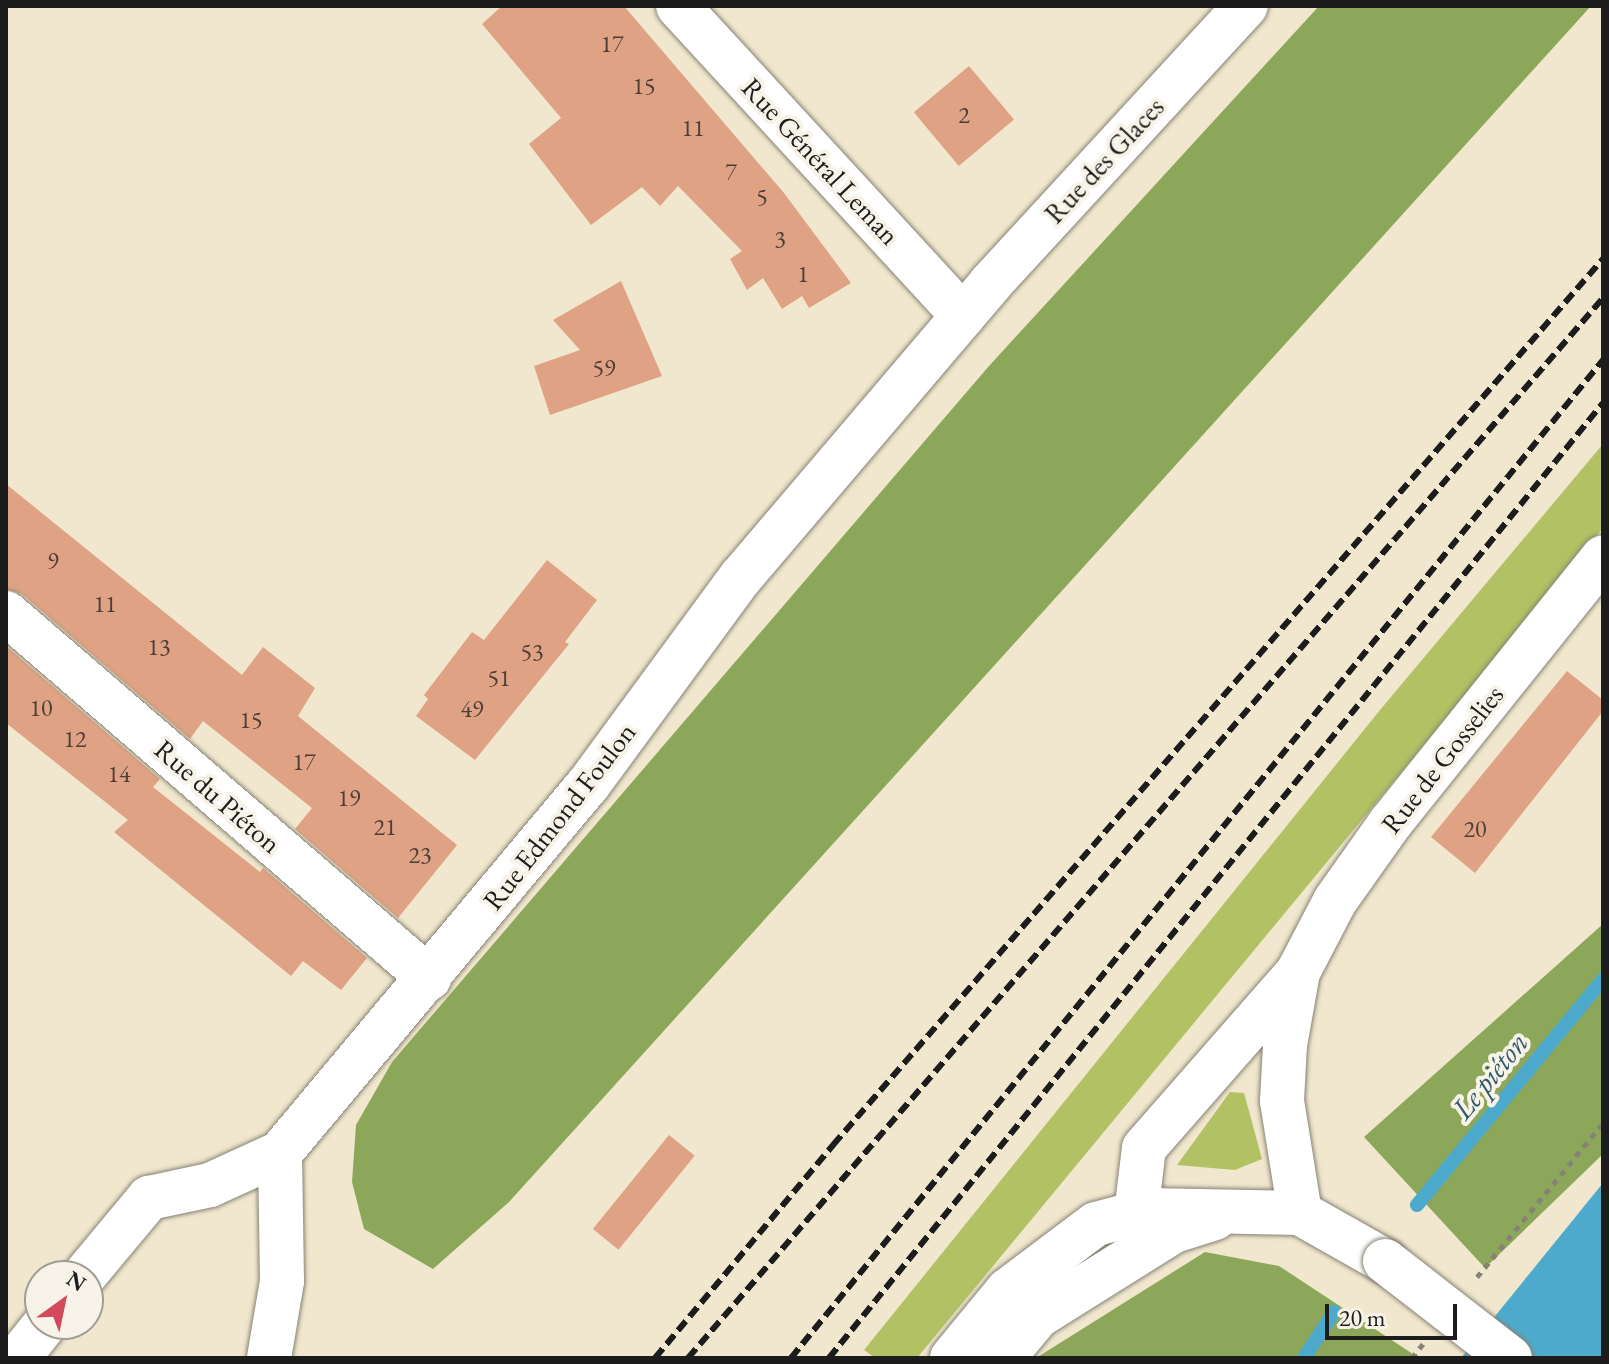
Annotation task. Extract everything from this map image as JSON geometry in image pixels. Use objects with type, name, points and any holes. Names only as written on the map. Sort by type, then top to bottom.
[{"type":"street","name":"Rue Général Leman","points":[[678,6],[963,316]]},
{"type":"street","name":"Rue des Glaces","points":[[963,316],[1246,6]]},
{"type":"street","name":"Rue Edmond Foulon","points":[[280,1153],[588,785],[741,577],[963,316]]},
{"type":"street","name":"Rue de Gosselies","points":[[1142,1212],[1144,1148],[1298,972],[1335,901],[1391,822],[1603,557]]},
{"type":"street","name":"Rue du Piéton","points":[[6,613],[429,978]]},
{"type":"street","name":"Rue de Gosselies","points":[[1298,972],[1285,1045],[1282,1101],[1300,1213]]},
{"type":"street","points":[[97,1260],[149,1198],[210,1185],[280,1153],[282,1281],[269,1358]]},
{"type":"street","points":[[1003,1358],[1038,1316],[1174,1231],[1241,1210]]},
{"type":"street","points":[[952,1358],[1008,1290],[1096,1224],[1142,1212],[1241,1210],[1300,1213],[1385,1261],[1510,1358]]},
{"type":"street","points":[[18,1358],[32,1340]]},
{"type":"path","points":[[1467,1291],[1603,1123]]},
{"type":"path","points":[[1412,1358],[1430,1336]]},
{"type":"green space","points":[[1319,6],[1591,6],[509,1202],[433,1269],[364,1229],[352,1182],[356,1125],[392,1062],[989,366]]},
{"type":"green space","points":[[1603,444],[1603,528],[917,1358],[875,1358],[864,1350],[1380,710]]},
{"type":"green space","points":[[1603,924],[1603,1154],[1485,1268],[1364,1137]]},
{"type":"green space","points":[[1230,1092],[1244,1093],[1262,1159],[1235,1170],[1177,1165]]},
{"type":"green space","points":[[1205,1252],[1279,1266],[1419,1358],[1036,1358]]},
{"type":"water","points":[[1603,1183],[1603,1358],[1461,1358]]},
{"type":"building","points":[[502,6],[624,6],[784,193],[851,283],[809,308],[802,296],[782,309],[763,278],[747,290],[730,259],[742,251],[678,186],[660,206],[642,187],[591,225],[529,144],[561,118],[482,24]]},
{"type":"building","points":[[969,66],[1014,120],[959,166],[914,112]]},
{"type":"building","points":[[621,281],[662,376],[550,415],[534,366],[580,350],[553,320]]},
{"type":"building","points":[[6,484],[242,675],[263,647],[315,688],[298,716],[457,845],[398,918],[295,829],[312,808],[203,721],[190,739],[22,594],[6,589]]},
{"type":"building","points":[[547,560],[597,600],[565,642],[569,644],[475,760],[416,716],[428,699],[424,695],[472,632],[484,640]]},
{"type":"building","points":[[6,646],[160,779],[153,787],[260,872],[263,868],[367,958],[341,990],[303,961],[291,976],[114,832],[128,820],[6,723]]},
{"type":"building","points":[[1567,671],[1603,700],[1603,711],[1475,873],[1431,837]]},
{"type":"building","points":[[669,1135],[695,1156],[618,1250],[593,1229]]},
{"type":"waterway","name":"Le piéton","points":[[1417,1205],[1603,979]]},
{"type":"waterway","name":"Le piéton","points":[[1304,1358],[1334,1312]]},
{"type":"railway","points":[[655,1358],[833,1145],[1603,259]]},
{"type":"railway","points":[[688,1358],[1603,298]]},
{"type":"railway","points":[[791,1358],[1603,360]]},
{"type":"railway","points":[[829,1358],[1603,403]]}]
